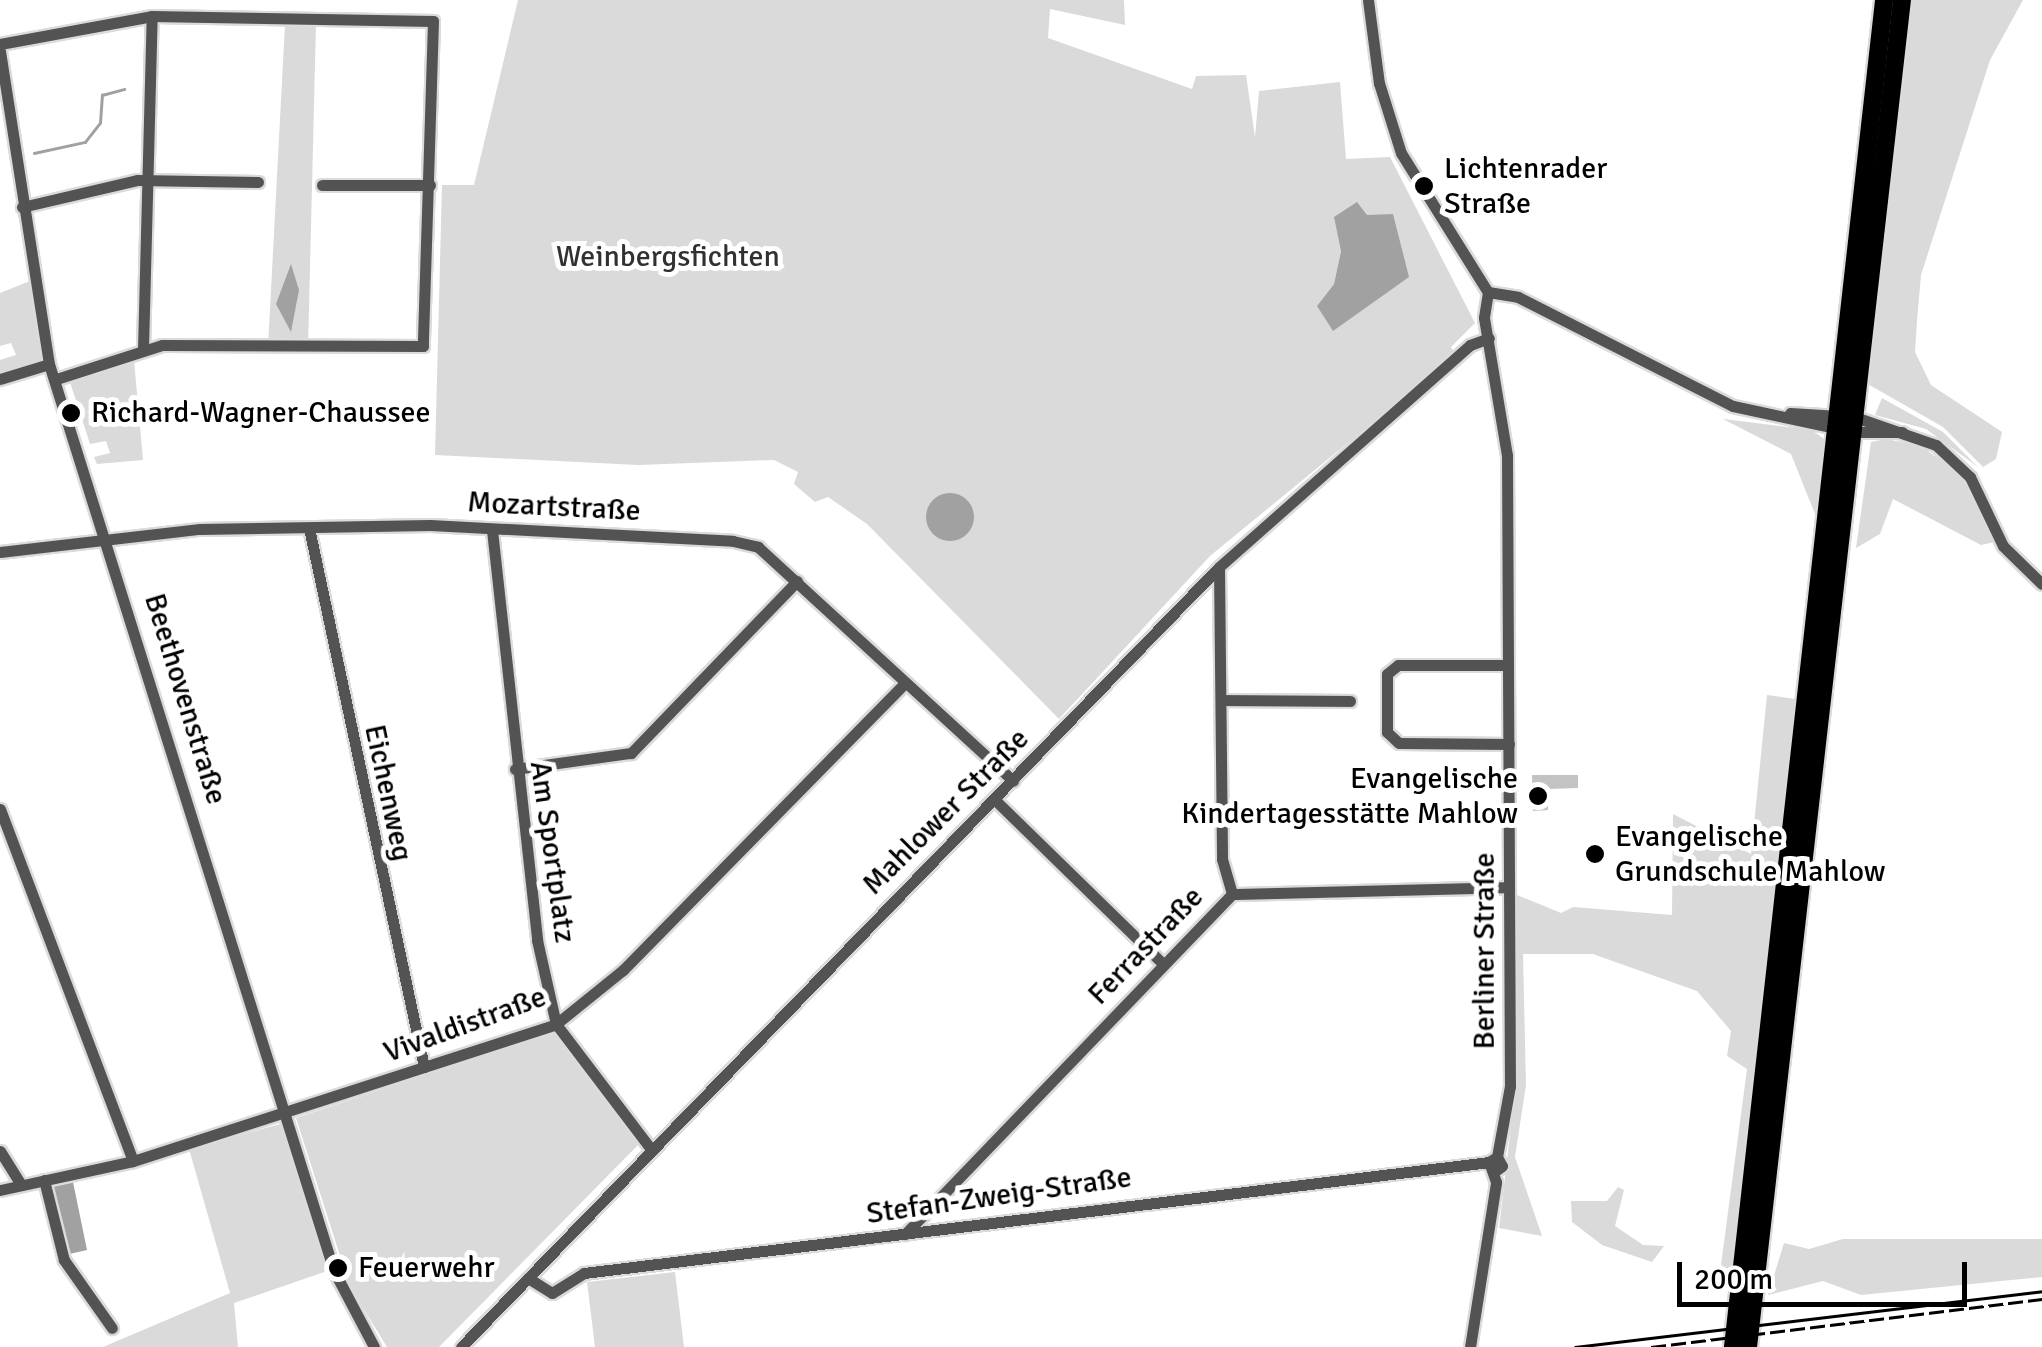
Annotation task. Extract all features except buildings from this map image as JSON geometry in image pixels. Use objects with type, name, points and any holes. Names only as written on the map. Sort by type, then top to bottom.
[{"type":"main road","points":[[1748,1347],[1845,423],[1884,0]]},
{"type":"main road","points":[[1733,1347],[1845,423],[1902,0]]},
{"type":"street","points":[[1368,0],[1379,82],[1400,152],[1488,292],[1518,296],[1710,398],[1776,414],[1902,432],[1961,466],[2003,546],[2042,584]]},
{"type":"street","points":[[143,350],[152,16]]},
{"type":"street","points":[[0,48],[152,16],[433,20],[423,346],[143,350],[56,379]]},
{"type":"street","name":"Beethovenstraße","points":[[0,48],[49,364],[109,538],[283,1115],[336,1276],[374,1347]]},
{"type":"street","points":[[22,207],[148,179],[258,182]]},
{"type":"street","points":[[322,185],[430,186]]},
{"type":"street","name":"Berliner Straße","points":[[1470,1347],[1493,1163],[1510,1086],[1507,455],[1490,338],[1488,292]]},
{"type":"street","name":"Mahlower Straße","points":[[461,1347],[650,1148],[1219,567],[1470,345],[1490,338]]},
{"type":"street","points":[[0,379],[49,364]]},
{"type":"street","name":"Mozartstraße","points":[[0,552],[109,538],[308,528],[492,530],[733,541],[758,546],[896,670],[902,686],[1012,781]]},
{"type":"street","name":"Eichenweg","points":[[308,528],[424,1067]]},
{"type":"street","name":"Am Sportplatz","points":[[492,530],[515,769],[556,1024],[650,1148]]},
{"type":"street","points":[[1219,567],[1222,859],[1238,892]]},
{"type":"street","points":[[515,769],[632,753],[797,580]]},
{"type":"street","points":[[1508,665],[1398,665],[1388,674],[1387,732],[1399,743],[1509,744]]},
{"type":"street","name":"Vivaldistraße","points":[[0,1190],[133,1161],[556,1024],[623,970],[902,686]]},
{"type":"street","points":[[1222,700],[1350,701]]},
{"type":"street","points":[[994,799],[1163,964]]},
{"type":"street","points":[[0,809],[133,1161]]},
{"type":"street","name":"Ferrastraße","points":[[905,1234],[1163,964],[1238,892],[1510,887]]},
{"type":"street","points":[[0,1151],[21,1185]]},
{"type":"street","name":"Stefan-Zweig-Straße","points":[[528,1278],[552,1294],[584,1273],[1493,1163]]},
{"type":"street","points":[[44,1180],[64,1260],[112,1328]]},
{"type":"green space","name":"Weinbergsfichten","points":[[518,0],[1124,0],[1125,25],[1050,9],[1048,38],[1192,89],[1196,76],[1246,75],[1255,137],[1259,91],[1340,82],[1346,159],[1390,157],[1475,323],[1451,347],[1455,355],[1210,556],[1059,719],[867,524],[828,497],[815,502],[794,484],[798,472],[774,460],[638,465],[435,455],[442,185],[474,185]],"holes":[[[1397,233],[1398,254],[1317,306],[1334,284],[1341,251]]]},
{"type":"green space","points":[[1912,0],[2023,0],[1990,60],[1921,275],[1917,321],[1915,352],[1931,385],[2002,432],[1996,459],[1983,467],[1943,427],[1866,383]]},
{"type":"green space","points":[[285,24],[316,24],[308,348],[268,347]]},
{"type":"green space","points":[[30,281],[45,363],[0,376],[0,360],[16,355],[11,343],[0,346],[0,293]]},
{"type":"green space","points":[[134,360],[143,460],[97,464],[94,457],[110,453],[106,441],[90,444],[70,382]]},
{"type":"green space","points":[[1882,398],[1943,432],[1978,467],[1926,429],[1875,415]]},
{"type":"green space","points":[[1723,419],[1812,430],[1824,439],[1817,519],[1791,454]]},
{"type":"green space","points":[[1886,439],[1921,446],[1960,474],[1995,542],[1981,545],[1893,499],[1880,534],[1856,548],[1871,442]]},
{"type":"green space","points":[[1767,695],[1795,699],[1735,1273],[1721,1265],[1747,1069],[1727,1056],[1731,1031],[1697,991],[1593,954],[1523,954],[1526,1085],[1515,1157],[1542,1236],[1499,1228],[1515,1091],[1517,895],[1561,913],[1573,907],[1672,915],[1673,814],[1751,854]]},
{"type":"green space","points":[[555,1032],[640,1143],[439,1347],[387,1347],[350,1287],[296,1118]]},
{"type":"green space","points":[[284,1123],[330,1270],[234,1303],[238,1347],[103,1347],[230,1293],[189,1149]]},
{"type":"green space","points":[[1618,1187],[1624,1190],[1615,1226],[1643,1245],[1664,1246],[1652,1262],[1602,1245],[1572,1222],[1571,1201],[1607,1201]]},
{"type":"green space","points":[[1843,1239],[2042,1239],[2042,1277],[1861,1295],[1823,1281],[1768,1295],[1784,1243],[1809,1249]]},
{"type":"green space","points":[[675,1272],[684,1347],[595,1347],[587,1282]]},
{"type":"shaded area","points":[[1357,202],[1367,215],[1393,214],[1409,277],[1333,331],[1317,306],[1334,284],[1341,251],[1334,217]]},
{"type":"shaded area","points":[[291,264],[299,290],[291,332],[276,304]]},
{"type":"shaded area","points":[[950,493],[967,500],[974,517],[967,534],[950,541],[933,534],[926,517],[933,500]]},
{"type":"shaded area","points":[[73,1182],[87,1250],[65,1255],[52,1186]]},
{"type":"waterway","points":[[34,153],[85,142],[100,123],[102,95],[124,89]]},
{"type":"tram line","points":[[1575,1347],[2042,1291]]},
{"type":"railway","points":[[1651,1347],[2042,1299]]},
{"type":"place","name":"Lichtenrader Straße","points":[[1424,186]]},
{"type":"place","name":"Richard-Wagner-Chaussee","points":[[71,413]]},
{"type":"place","name":"Evangelische Kindertagesstätte Mahlow","points":[[1538,796]]},
{"type":"place","name":"Evangelische Grundschule Mahlow","points":[[1595,854]]},
{"type":"place","name":"Feuerwehr","points":[[338,1268]]}]
